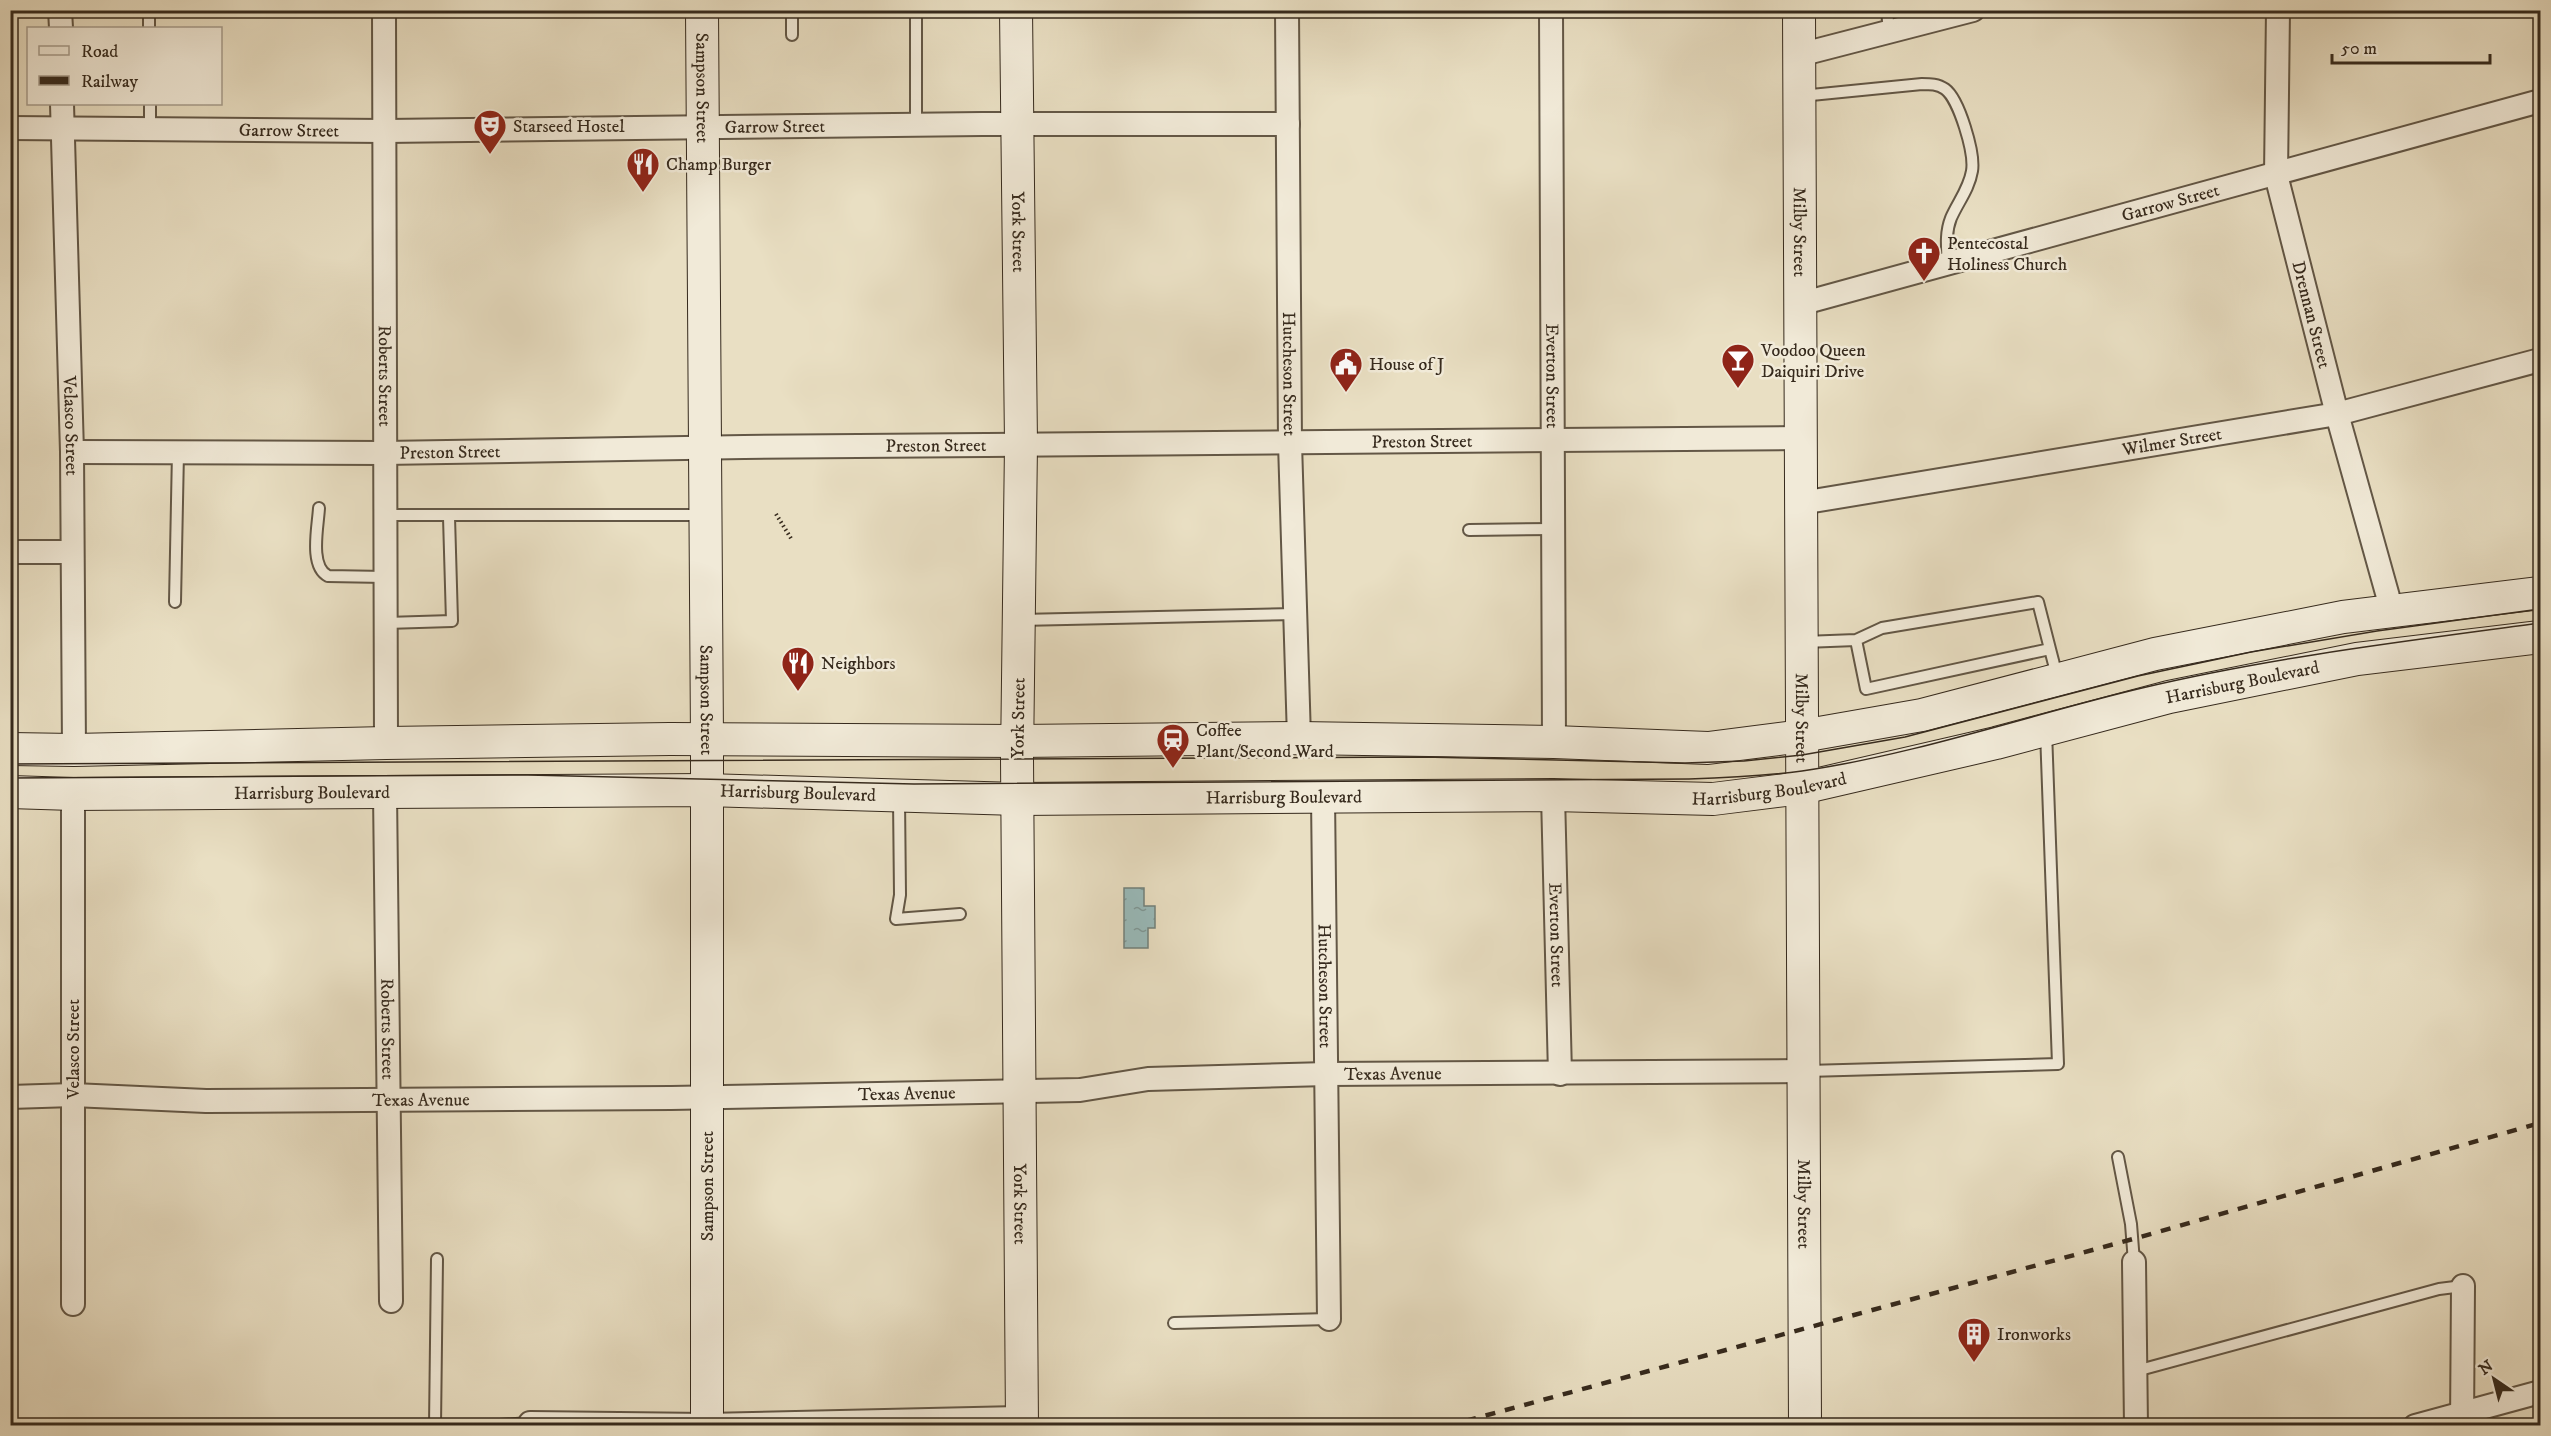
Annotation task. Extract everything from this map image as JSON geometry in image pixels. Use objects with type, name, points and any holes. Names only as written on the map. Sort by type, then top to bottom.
[{"type":"main road","name":"Sampson Street","points":[[702,10],[707,739],[707,1425]]},
{"type":"main road","name":"York Street","points":[[1016,10],[1021,444],[1018,1091],[1022,1422]]},
{"type":"main road","name":"Milby Street","points":[[1799,10],[1805,1425]]},
{"type":"main road","points":[[10,749],[74,750],[707,739],[1018,741],[1299,738],[1708,747],[1802,736],[1922,715],[2166,652],[2343,617],[2541,592]]},
{"type":"main road","name":"Harrisburg Boulevard","points":[[10,792],[73,794],[706,790],[1018,799],[1553,795],[1713,799],[1802,788],[2046,730],[2169,697],[2357,660],[2541,637]]},
{"type":"street","points":[[60,10],[61,27]]},
{"type":"street","name":"Roberts Street","points":[[384,10],[386,743]]},
{"type":"street","name":"Hutcheson Street","points":[[1287,10],[1290,443],[1299,738]]},
{"type":"street","name":"Everton Street","points":[[1551,10],[1554,742]]},
{"type":"street","points":[[1799,55],[1888,21],[1973,10]]},
{"type":"street","name":"Drennan Street","points":[[2278,10],[2276,175],[2337,414],[2392,611]]},
{"type":"street","name":"Garrow Street","points":[[1800,304],[2541,101]]},
{"type":"street","name":"Velasco Street","points":[[62,105],[72,452],[74,750]]},
{"type":"street","name":"Garrow Street","points":[[10,128],[386,131],[1017,124],[1288,124]]},
{"type":"street","name":"Wilmer Street","points":[[1801,503],[2337,414],[2541,360]]},
{"type":"street","name":"Preston Street","points":[[72,452],[384,453],[704,447],[1801,438]]},
{"type":"street","points":[[10,552],[71,552]]},
{"type":"street","name":"Roberts Street","points":[[385,793],[391,1301]]},
{"type":"street","name":"Velasco Street","points":[[73,794],[73,1304]]},
{"type":"street","name":"Everton Street","points":[[1553,795],[1560,1074]]},
{"type":"street","name":"Hutcheson Street","points":[[1323,798],[1329,1319]]},
{"type":"street","name":"Texas Avenue","points":[[10,1097],[73,1095],[198,1101],[389,1101],[706,1097],[1080,1090],[1148,1079],[1327,1074],[1804,1071]]},
{"type":"street","points":[[2134,1262],[2136,1425]]},
{"type":"street","points":[[2462,1419],[2463,1286]]},
{"type":"street","points":[[2415,1425],[2462,1419],[2541,1392]]},
{"type":"street","points":[[530,1424],[1022,1422]]},
{"type":"lane","points":[[149,10],[149,27]]},
{"type":"lane","points":[[792,10],[792,35]]},
{"type":"lane","points":[[916,10],[916,125]]},
{"type":"lane","points":[[1799,96],[1922,84],[1936,84],[1946,89],[1955,104],[1966,132],[1972,168],[1969,184],[1951,219],[1946,235],[1948,264]]},
{"type":"lane","points":[[150,105],[150,128]]},
{"type":"lane","points":[[174,602],[178,452]]},
{"type":"lane","points":[[319,508],[317,563],[321,572],[328,576],[385,577]]},
{"type":"lane","points":[[385,515],[449,517],[704,515]]},
{"type":"lane","points":[[386,623],[452,621],[449,517]]},
{"type":"lane","points":[[1469,530],[1554,529]]},
{"type":"lane","points":[[1802,642],[1856,640],[1882,628],[2038,602],[2058,679]]},
{"type":"lane","points":[[1019,620],[1296,614]]},
{"type":"lane","points":[[1856,640],[1866,689],[2050,650]]},
{"type":"lane","points":[[1804,1071],[2058,1064],[2046,730]]},
{"type":"lane","points":[[899,796],[900,895],[896,919],[960,915]]},
{"type":"lane","points":[[2118,1157],[2131,1224],[2134,1262]]},
{"type":"lane","points":[[435,1425],[437,1259]]},
{"type":"lane","points":[[2136,1371],[2439,1289],[2463,1286]]},
{"type":"lane","points":[[1174,1323],[1329,1319]]},
{"type":"lane","points":[[486,1425],[530,1424]]},
{"type":"path","points":[[777,514],[792,540]]},
{"type":"water","points":[[1124,888],[1144,888],[1144,906],[1155,906],[1155,928],[1148,928],[1148,948],[1124,948]]},
{"type":"tram line","points":[[10,764],[1423,757],[1685,763],[1744,761],[1802,755],[1905,737],[2138,676],[2251,652],[2377,631],[2540,609]]},
{"type":"tram line","points":[[10,778],[528,775],[914,784],[1746,777],[1802,771],[1888,755],[2142,688],[2241,667],[2540,623]]},
{"type":"railway","points":[[1447,1426],[2133,1239],[2540,1123]]},
{"type":"place","name":"Starseed Hostel","points":[[490,155]]},
{"type":"place","name":"Champ Burger","points":[[643,193]]},
{"type":"place","name":"Pentecostal Holiness Church","points":[[1924,282]]},
{"type":"place","name":"Voodoo Queen Daiquiri Drive","points":[[1738,389]]},
{"type":"place","name":"House of J","points":[[1346,393]]},
{"type":"place","name":"Neighbors","points":[[798,692]]},
{"type":"place","name":"Coffee Plant/Second Ward","points":[[1173,769]]},
{"type":"place","name":"Ironworks","points":[[1974,1363]]}]
